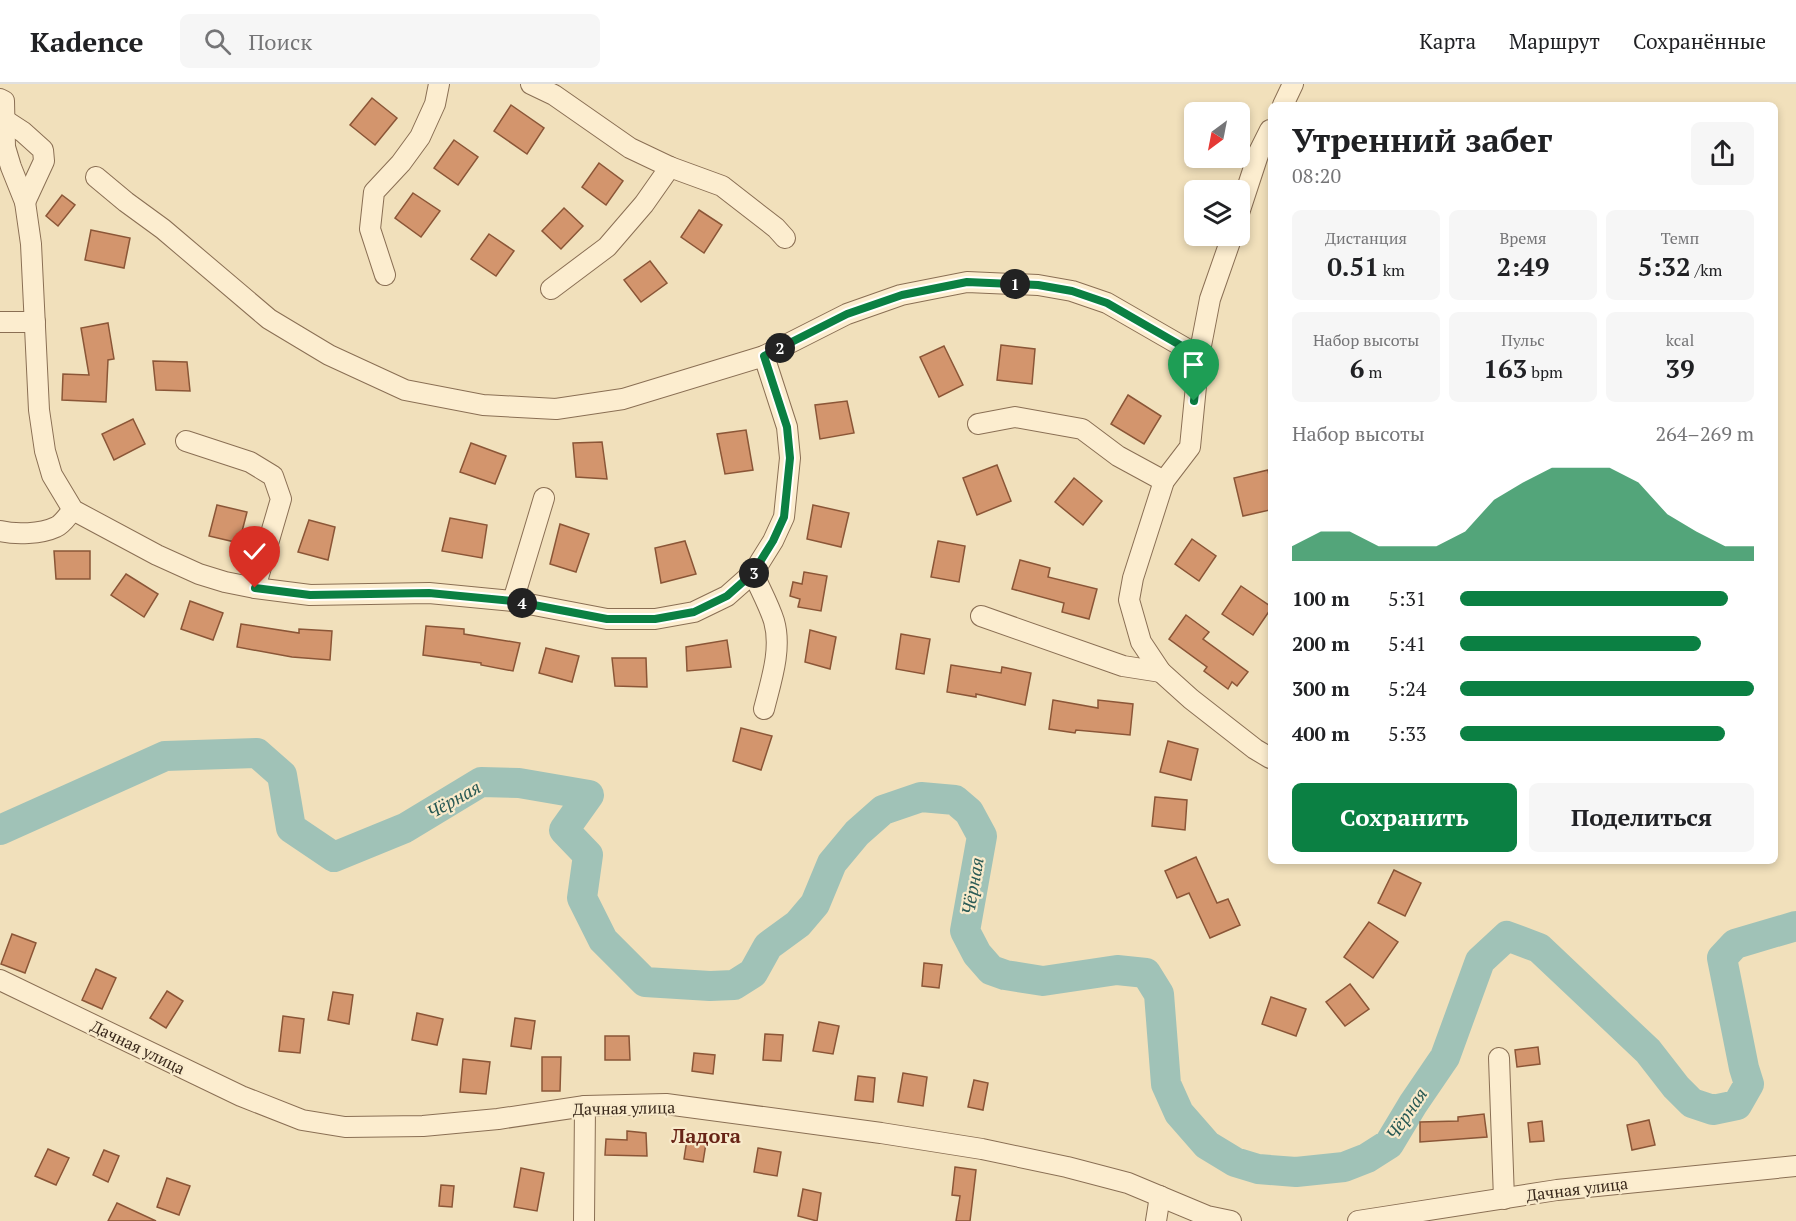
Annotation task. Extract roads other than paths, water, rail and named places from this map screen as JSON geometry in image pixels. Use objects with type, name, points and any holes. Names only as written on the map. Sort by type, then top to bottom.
[{"type":"street","points":[[385,275],[370,229],[374,192],[420,137],[435,104],[439,84]]},
{"type":"street","points":[[531,84],[554,95],[630,148],[670,167],[722,186],[776,228],[784,238]]},
{"type":"street","points":[[1284,102],[1293,84]]},
{"type":"street","points":[[2,109],[5,147],[25,202],[31,244],[39,410],[45,451],[52,475],[73,510],[157,555],[225,582],[310,595],[429,593],[513,601],[607,619],[655,619],[694,612],[727,596],[753,573],[773,541],[784,517],[790,458],[787,427],[764,356]]},
{"type":"street","points":[[2,109],[43,150],[44,161],[25,202]]},
{"type":"street","points":[[1250,180],[1268,134]]},
{"type":"street","points":[[551,289],[607,247],[644,204],[670,167]]},
{"type":"street","points":[[96,177],[163,228],[269,319],[329,355],[405,390],[483,405],[556,409],[623,399],[764,356],[847,314],[902,295],[967,282],[1038,285],[1072,291],[1107,303],[1199,356]]},
{"type":"street","points":[[1229,246],[1210,299],[1199,356],[1190,447],[1164,481],[1132,578],[1129,600],[1141,642],[1161,672],[1191,699],[1268,757]]},
{"type":"street","points":[[0,322],[35,322]]},
{"type":"street","points":[[978,424],[1015,417],[1082,429],[1118,456],[1164,481]]},
{"type":"street","points":[[186,441],[250,462],[273,476],[281,499],[255,588]]},
{"type":"street","points":[[513,601],[544,498]]},
{"type":"street","points":[[0,531],[8,533],[41,532],[58,526],[73,510]]},
{"type":"street","points":[[753,573],[774,622],[777,643],[773,675],[764,709]]},
{"type":"street","points":[[981,616],[1123,666],[1161,672]]},
{"type":"street","name":"Дачная улица","points":[[0,980],[242,1096],[302,1120],[345,1126],[423,1126],[498,1119],[585,1106],[666,1104],[982,1149],[1128,1182],[1207,1216],[1231,1221]]},
{"type":"street","points":[[1499,1058],[1504,1199]]},
{"type":"street","points":[[584,1221],[585,1106]]},
{"type":"street","name":"Дачная улица","points":[[1358,1221],[1557,1190],[1796,1166]]},
{"type":"street","points":[[1156,1221],[1160,1196]]},
{"type":"waterway","name":"Чёрная","points":[[0,830],[165,756],[257,753],[282,775],[291,828],[334,857],[405,828],[481,782],[519,783],[589,795],[564,830],[588,855],[582,898],[603,940],[645,982],[710,986],[734,985],[753,973],[768,946],[798,924],[815,904],[832,863],[857,833],[883,810],[921,797],[955,800],[969,812],[982,836],[965,931],[977,954],[991,970],[1005,975],[1043,981],[1117,970],[1146,973],[1159,994],[1166,1084],[1179,1113],[1207,1145],[1235,1162],[1258,1169],[1296,1172],[1344,1167],[1367,1158],[1389,1144],[1445,1057],[1480,961],[1507,936],[1539,948],[1648,1051],[1676,1087],[1692,1103],[1713,1110],[1737,1105],[1749,1084],[1722,958],[1735,944],[1796,926]]},
{"type":"district","name":"Ладога","points":[[706,1136]]}]
